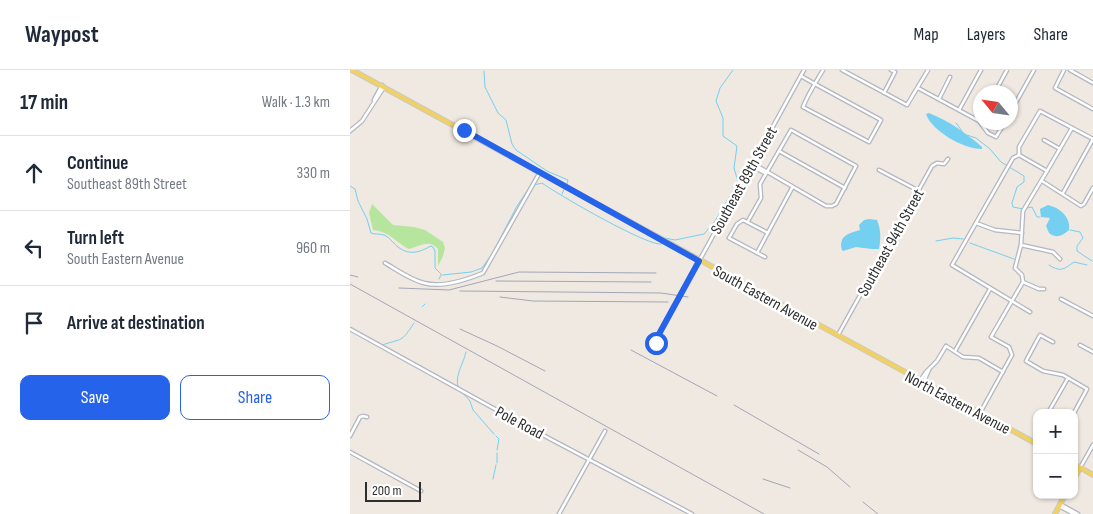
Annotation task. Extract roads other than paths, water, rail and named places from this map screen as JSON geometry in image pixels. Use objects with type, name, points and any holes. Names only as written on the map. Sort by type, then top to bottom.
[{"type":"main road","name":"South Eastern Avenue","points":[[352,70],[880,359]]},
{"type":"main road","name":"South Eastern Avenue","points":[[358,70],[363,75]]},
{"type":"main road","name":"North Eastern Avenue","points":[[880,359],[1033,442]]},
{"type":"main road","points":[[1078,471],[1080,468],[1093,475]]},
{"type":"main road","points":[[1055,514],[1063,499]]},
{"type":"street","name":"Southeast 89th Street","points":[[656,343],[659,334],[804,70]]},
{"type":"street","points":[[800,76],[815,84],[881,120],[869,142],[803,107],[815,84],[823,70]]},
{"type":"street","points":[[842,70],[908,106],[928,70]]},
{"type":"street","points":[[884,93],[895,72],[891,70]]},
{"type":"street","points":[[959,110],[981,70]]},
{"type":"street","points":[[999,85],[1007,70]]},
{"type":"street","points":[[1018,99],[1034,70]]},
{"type":"street","points":[[1064,70],[1055,88],[1093,109]]},
{"type":"street","points":[[1070,70],[1093,83]]},
{"type":"street","points":[[938,99],[950,77]]},
{"type":"street","points":[[350,131],[362,121],[383,86]]},
{"type":"street","points":[[918,88],[973,117]]},
{"type":"street","points":[[1019,155],[1019,147],[1040,111],[1093,139],[1063,193]]},
{"type":"street","points":[[980,413],[1011,358],[1012,351],[1009,347],[991,337],[1023,282],[1022,275],[1015,268],[1021,245],[1023,211],[1072,128]]},
{"type":"street","points":[[748,221],[761,198],[760,186],[767,173],[779,151],[790,130],[856,166],[836,204],[826,206],[767,173],[752,165]]},
{"type":"street","points":[[986,130],[996,137],[1000,130]]},
{"type":"street","points":[[1044,140],[1060,149]]},
{"type":"street","points":[[779,151],[845,188]]},
{"type":"street","points":[[1019,155],[1047,171]]},
{"type":"street","points":[[1019,155],[1013,158],[952,265],[1030,312]]},
{"type":"street","name":"Southeast 94th Street","points":[[838,336],[932,166],[937,163],[946,164],[948,159]]},
{"type":"street","points":[[879,170],[919,191]]},
{"type":"street","points":[[385,263],[418,281],[433,285],[448,283],[483,273],[540,172]]},
{"type":"street","points":[[1042,181],[1081,206],[1093,188]]},
{"type":"street","points":[[757,253],[792,187]]},
{"type":"street","points":[[765,257],[729,238],[738,223],[743,220],[768,232]]},
{"type":"street","points":[[976,223],[995,230],[1022,233]]},
{"type":"street","points":[[1021,245],[1053,252],[1060,258]]},
{"type":"street","points":[[1023,282],[1039,289],[1044,289]]},
{"type":"street","points":[[954,351],[990,289]]},
{"type":"street","points":[[1061,299],[1093,316]]},
{"type":"street","name":"Pole Road","points":[[350,329],[524,425],[692,514]]},
{"type":"street","points":[[1053,342],[1040,335],[1026,361],[1043,370],[1068,378],[1087,389],[1076,409]]},
{"type":"street","points":[[1080,344],[1093,352]]},
{"type":"street","points":[[922,382],[926,372],[937,361],[946,346],[964,357],[979,358],[1003,372]]},
{"type":"street","points":[[1050,409],[1068,378]]},
{"type":"street","points":[[350,436],[360,417],[367,417]]},
{"type":"street","points":[[559,514],[605,431]]},
{"type":"street","points":[[1080,468],[1093,445]]},
{"type":"street","points":[[350,452],[421,490]]},
{"type":"street","points":[[1060,505],[1076,514]]},
{"type":"water","points":[[929,113],[957,128],[982,147],[982,149],[966,146],[941,133],[929,120],[926,114]]},
{"type":"water","points":[[1048,205],[1057,208],[1068,221],[1069,230],[1062,235],[1055,236],[1049,233],[1046,226],[1050,218],[1041,217],[1040,209]]},
{"type":"water","points":[[864,220],[877,220],[880,234],[879,249],[856,247],[843,251],[841,245],[843,238],[860,230],[859,225]]},
{"type":"waterway","points":[[665,238],[675,240],[704,234],[715,221],[738,182],[734,168],[737,146],[723,136],[723,118],[716,101],[720,88],[733,70]]},
{"type":"waterway","points":[[484,71],[485,87],[498,113],[506,120],[512,144],[516,150],[547,171],[568,180],[567,184]]},
{"type":"waterway","points":[[956,123],[962,131]]},
{"type":"waterway","points":[[967,135],[976,138],[990,149],[1001,162],[1024,176],[1024,182],[1017,187],[1012,203],[1013,207],[1023,209]]},
{"type":"waterway","points":[[534,185],[542,183],[565,198],[640,238],[662,244]]},
{"type":"waterway","points":[[443,275],[471,272],[482,268],[531,185]]},
{"type":"waterway","points":[[350,186],[355,189],[371,233],[386,236],[402,250],[415,252],[433,247],[435,251],[435,268],[442,275]]},
{"type":"waterway","points":[[562,194],[564,189]]},
{"type":"waterway","points":[[1027,208],[1032,207],[1037,217],[1040,217]]},
{"type":"waterway","points":[[1070,230],[1080,232],[1083,238],[1077,246],[1077,251],[1092,261]]},
{"type":"waterway","points":[[936,241],[953,238],[963,239]]},
{"type":"waterway","points":[[970,243],[1014,259]]},
{"type":"waterway","points":[[1049,265],[1056,269],[1064,268],[1074,262],[1087,265]]},
{"type":"waterway","points":[[439,279],[441,275]]},
{"type":"waterway","points":[[422,307],[425,304]]},
{"type":"waterway","points":[[382,345],[401,339],[414,323]]},
{"type":"waterway","points":[[458,387],[458,374],[466,352]]},
{"type":"waterway","points":[[460,390],[470,401],[473,410],[494,434]]},
{"type":"waterway","points":[[496,436],[499,439],[497,450]]},
{"type":"waterway","points":[[497,453],[497,463]]},
{"type":"waterway","points":[[493,479],[496,465]]},
{"type":"railway","points":[[399,288],[449,290],[519,272],[656,273]]},
{"type":"railway","points":[[350,275],[358,277]]},
{"type":"railway","points":[[496,281],[651,282]]},
{"type":"railway","points":[[350,284],[764,514]]},
{"type":"railway","points":[[460,291],[661,293],[688,297]]},
{"type":"railway","points":[[500,297],[533,301],[668,302]]},
{"type":"railway","points":[[460,329],[545,371]]},
{"type":"railway","points":[[631,350],[717,396]]},
{"type":"railway","points":[[734,405],[819,454]]},
{"type":"railway","points":[[798,450],[827,467],[850,487]]},
{"type":"railway","points":[[763,479],[790,488]]},
{"type":"railway","points":[[863,502],[878,514]]}]
